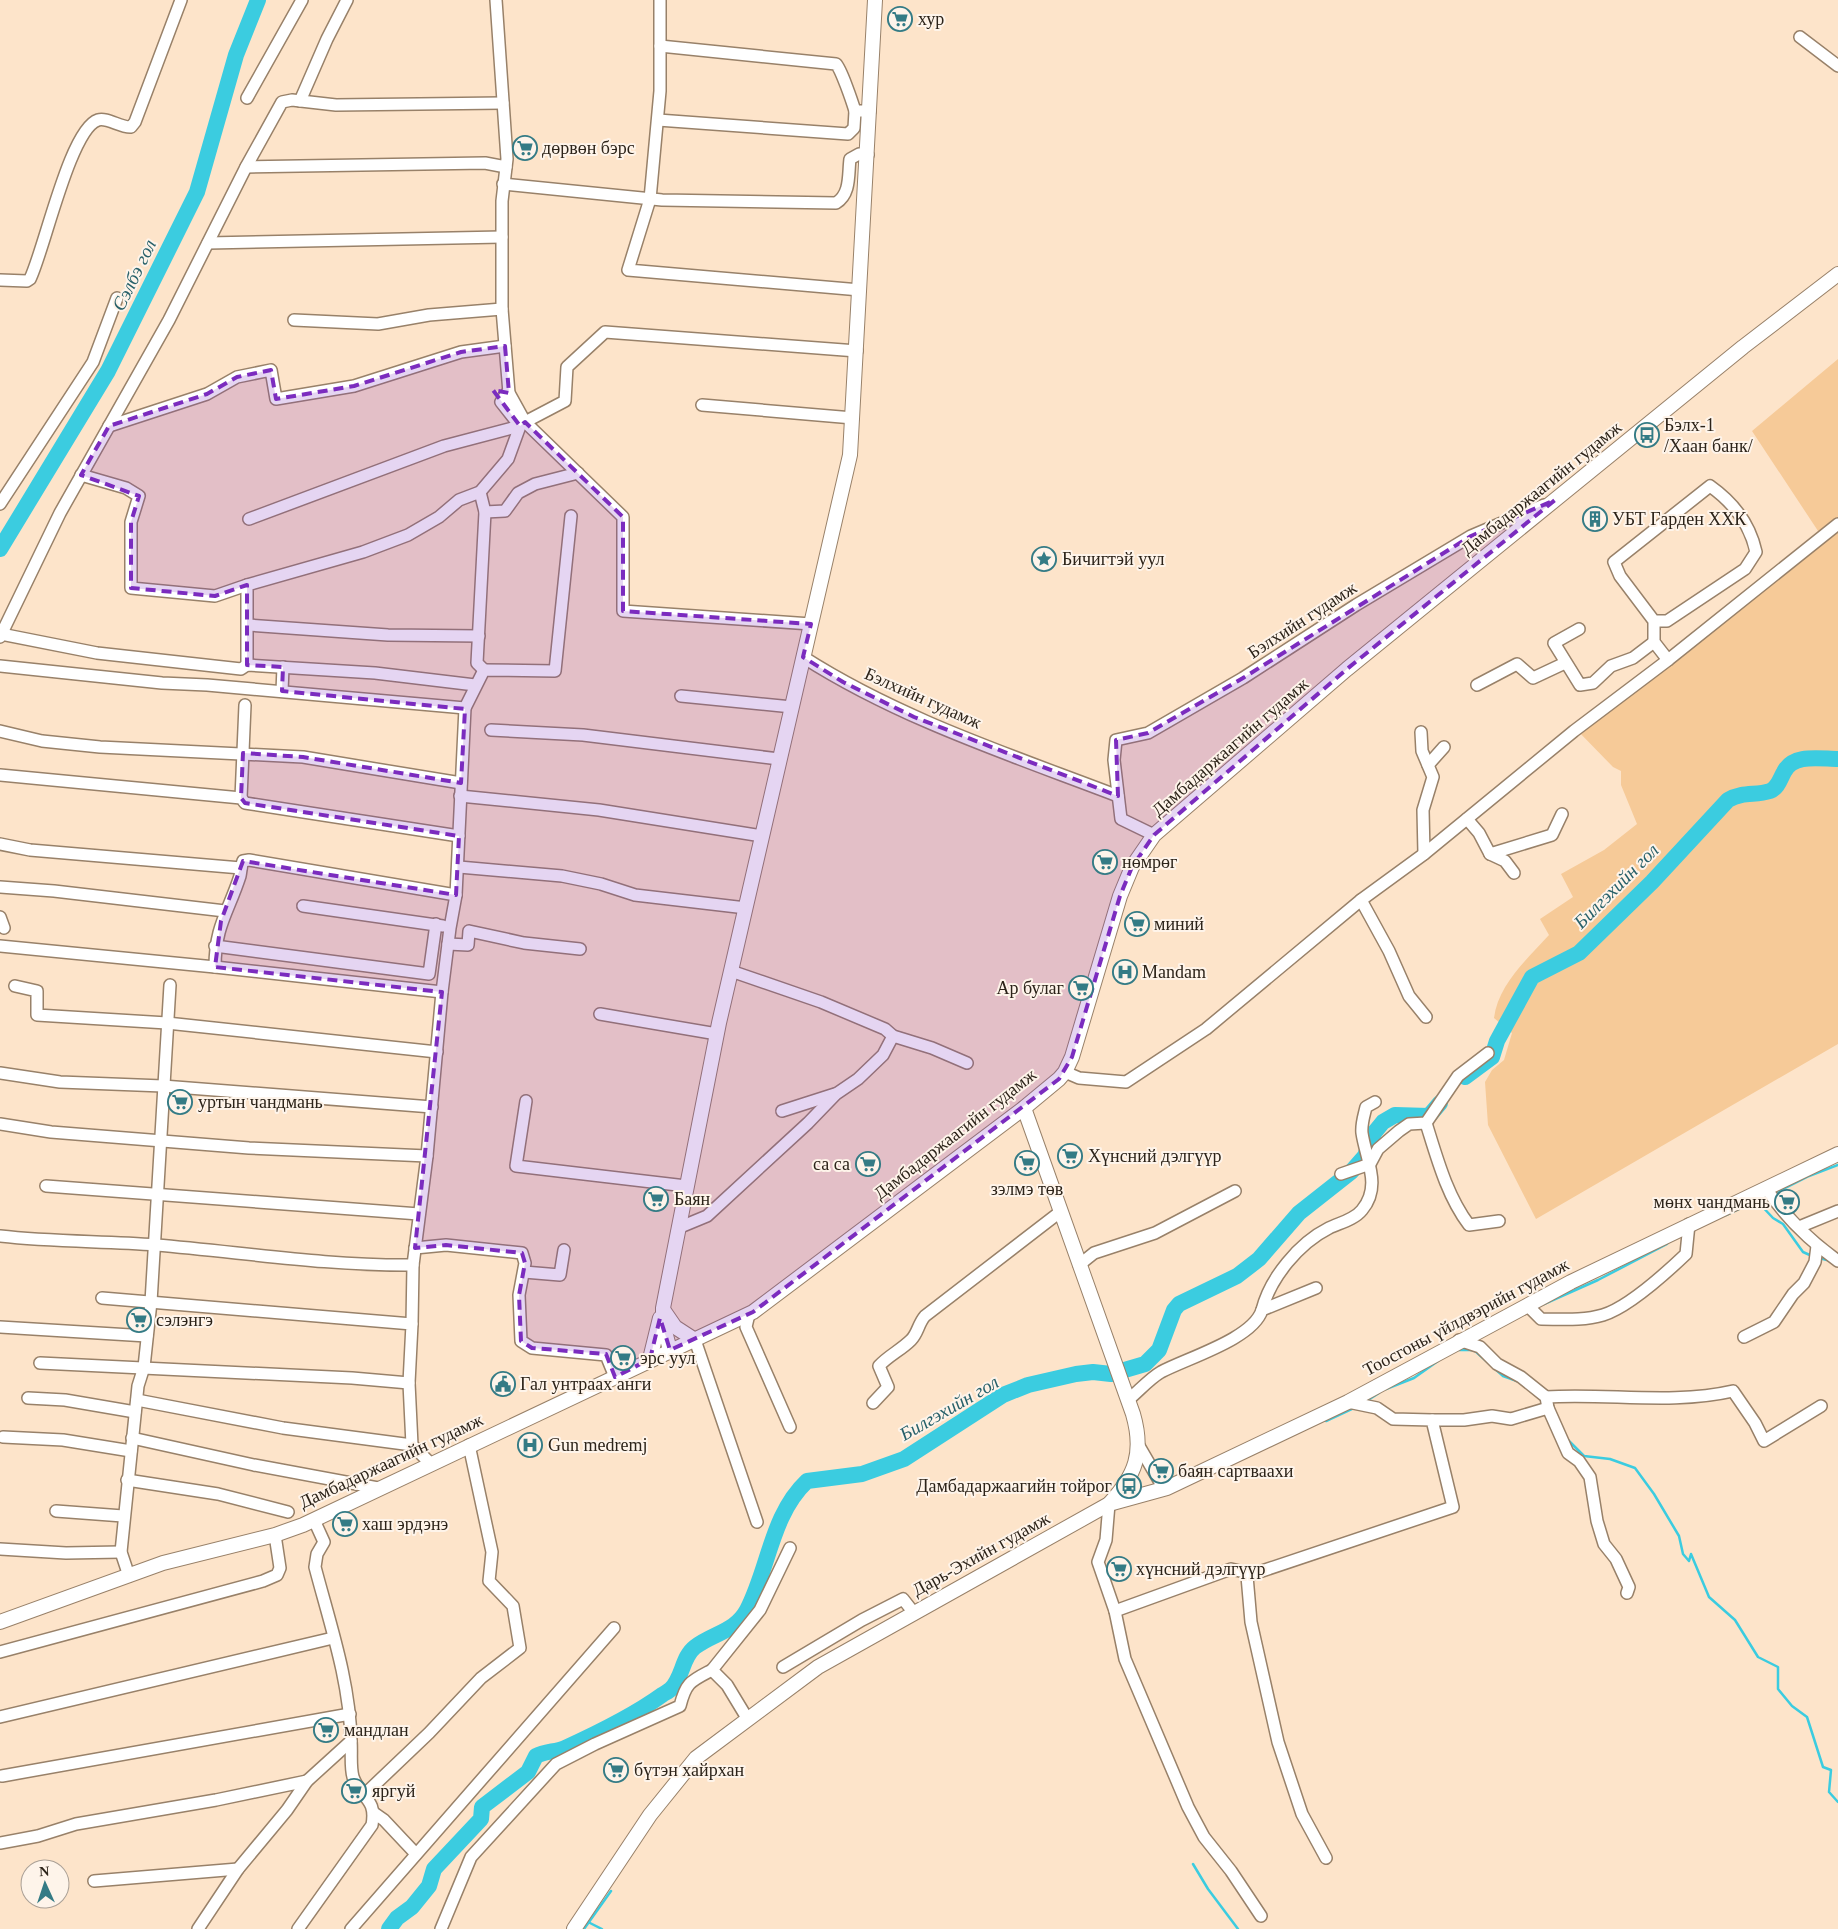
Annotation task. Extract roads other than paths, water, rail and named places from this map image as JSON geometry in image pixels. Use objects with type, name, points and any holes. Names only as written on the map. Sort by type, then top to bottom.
[{"type":"main road","points":[[650,1360],[663,1308],[717,1034],[850,455],[868,155],[874,0]]},
{"type":"main road","name":"Дамбадаржаагийн гудамж","points":[[0,1622],[163,1563],[275,1535],[314,1520],[430,1463],[750,1314],[1024,1108],[1065,1072],[1072,1057],[1120,896],[1132,867],[1154,835],[1347,669],[1743,347],[1838,274]]},
{"type":"main road","name":"Дарь-Эхийн гудамж","points":[[574,1929],[650,1815],[696,1758],[818,1667],[1109,1504],[1130,1476],[1139,1446],[1138,1431],[1124,1385],[1079,1265],[1024,1108]]},
{"type":"main road","name":"Тоосгоны үйлдвэрийн гудамж","points":[[1109,1504],[1164,1489],[1348,1402],[1459,1340],[1527,1305],[1689,1224],[1838,1154]]},
{"type":"main road","points":[[663,1308],[674,1327],[695,1340]]},
{"type":"main road","points":[[663,1308],[663,1324],[670,1350]]},
{"type":"street","points":[[0,280],[27,281],[30,279],[72,156],[91,126],[97,120],[103,120],[125,128],[131,127],[135,122],[180,0]]},
{"type":"street","points":[[247,98],[302,0]]},
{"type":"street","points":[[300,101],[348,0]]},
{"type":"street","points":[[496,0],[507,159],[503,184],[502,309],[509,393],[501,402],[578,472],[623,517],[623,611],[811,624]]},
{"type":"street","points":[[660,0],[658,120],[650,199],[628,270],[860,290]]},
{"type":"street","points":[[1800,38],[1838,66]]},
{"type":"street","points":[[658,120],[848,134],[854,128],[855,111],[845,87],[840,68],[836,64],[660,46]]},
{"type":"street","points":[[475,685],[375,673],[247,665],[240,669],[97,653],[1,635],[60,513],[169,320],[279,105],[287,100],[336,105],[503,103]]},
{"type":"street","points":[[855,111],[870,111]]},
{"type":"street","points":[[503,184],[650,199],[836,203],[841,200],[847,189],[850,159],[859,154],[868,155]]},
{"type":"street","points":[[246,167],[484,163],[506,167]]},
{"type":"street","points":[[208,243],[502,237]]},
{"type":"street","points":[[0,504],[93,362],[117,298]]},
{"type":"street","points":[[294,320],[378,324],[429,315],[502,309]]},
{"type":"street","points":[[249,519],[444,446],[523,424],[565,401],[567,367],[605,332],[857,351]]},
{"type":"street","points":[[109,426],[207,394],[237,377],[271,370],[276,399],[354,386],[461,352],[505,346]]},
{"type":"street","points":[[702,404],[853,418]]},
{"type":"street","points":[[81,475],[126,488],[138,496],[131,522],[131,588],[215,596],[363,552],[408,535],[439,517],[459,500],[480,492],[508,459],[523,424]]},
{"type":"street","points":[[485,512],[505,511],[518,492],[536,484],[578,472]]},
{"type":"street","points":[[1654,621],[1667,621],[1745,569],[1756,552],[1752,532],[1738,512],[1710,486],[1614,562],[1620,576],[1654,621],[1654,642],[1668,660]]},
{"type":"street","points":[[480,492],[485,512],[477,663],[484,670],[555,671],[571,516]]},
{"type":"street","name":"Бэлхийн гудамж","points":[[1154,835],[1121,819],[1114,760],[1116,740],[1148,732],[1243,678],[1356,605],[1472,536],[1555,500]]},
{"type":"street","points":[[1065,1072],[1079,1078],[1126,1082],[1206,1029],[1361,900],[1424,854],[1574,731],[1668,660],[1838,524]]},
{"type":"street","points":[[247,585],[247,665]]},
{"type":"street","points":[[248,625],[388,635],[479,636]]},
{"type":"street","points":[[1579,629],[1554,643],[1580,685],[1593,682],[1611,666],[1633,658],[1654,642]]},
{"type":"street","name":"Бэлхийн гудамж","points":[[803,657],[843,682],[914,717],[1118,796]]},
{"type":"street","points":[[1477,684],[1517,664],[1533,678],[1566,663]]},
{"type":"street","points":[[0,666],[162,683],[207,684],[465,708]]},
{"type":"street","points":[[282,692],[283,667]]},
{"type":"street","points":[[412,1445],[409,1383],[414,1248],[427,1156],[442,992],[456,895],[465,708],[484,670]]},
{"type":"street","points":[[681,696],[792,707]]},
{"type":"street","points":[[245,705],[242,798],[245,803],[459,836]]},
{"type":"street","points":[[491,730],[583,736],[779,759]]},
{"type":"street","points":[[0,731],[42,741],[100,747],[303,757],[461,783]]},
{"type":"street","points":[[1421,732],[1422,751],[1433,777],[1422,810],[1424,854]]},
{"type":"street","points":[[1428,766],[1444,747]]},
{"type":"street","points":[[0,775],[242,798]]},
{"type":"street","points":[[460,796],[599,810],[762,836]]},
{"type":"street","points":[[1490,854],[1552,835],[1562,814]]},
{"type":"street","points":[[1467,819],[1479,833],[1490,854],[1505,861],[1514,873]]},
{"type":"street","points":[[0,844],[30,850],[241,868]]},
{"type":"street","points":[[216,967],[216,946],[225,911],[241,874],[243,861],[249,860],[456,895]]},
{"type":"street","points":[[458,867],[562,876],[601,884],[634,895],[746,908]]},
{"type":"street","points":[[0,887],[54,891],[225,911]]},
{"type":"street","points":[[1361,900],[1389,951],[1409,996],[1426,1017]]},
{"type":"street","points":[[303,906],[436,924],[450,928]]},
{"type":"street","points":[[216,946],[429,974],[436,924]]},
{"type":"street","points":[[448,944],[468,945],[469,931],[524,943],[580,949]]},
{"type":"street","points":[[0,946],[442,992]]},
{"type":"street","points":[[731,971],[848,1013],[885,1029],[893,1036],[932,1048],[967,1063]]},
{"type":"street","points":[[129,1576],[121,1552],[123,1516],[135,1412],[144,1367],[151,1302],[170,984]]},
{"type":"street","points":[[15,986],[38,991],[37,1014],[167,1023],[437,1052]]},
{"type":"street","points":[[600,1014],[717,1034]]},
{"type":"street","points":[[678,1228],[706,1216],[836,1094],[858,1079],[883,1056],[893,1036]]},
{"type":"street","points":[[1426,1123],[1458,1076],[1488,1053]]},
{"type":"street","points":[[0,1073],[60,1082],[163,1086],[432,1107]]},
{"type":"street","points":[[782,1111],[836,1094]]},
{"type":"street","points":[[526,1101],[516,1166],[686,1186]]},
{"type":"street","points":[[1128,1400],[1159,1373],[1213,1348],[1244,1330],[1260,1317],[1270,1286],[1284,1265],[1326,1230],[1362,1211],[1371,1192],[1373,1174],[1365,1145],[1362,1120],[1366,1107],[1375,1102]]},
{"type":"street","points":[[1341,1174],[1369,1161],[1378,1149],[1409,1124],[1426,1123]]},
{"type":"street","points":[[1426,1123],[1444,1177],[1459,1211],[1470,1225],[1499,1222]]},
{"type":"street","points":[[0,1124],[51,1132],[249,1148],[427,1156]]},
{"type":"street","points":[[46,1186],[419,1214]]},
{"type":"street","points":[[1766,1188],[1798,1228],[1817,1246],[1838,1261]]},
{"type":"street","points":[[1079,1265],[1094,1253],[1155,1233],[1235,1191]]},
{"type":"street","points":[[1798,1228],[1838,1211]]},
{"type":"street","points":[[873,1403],[888,1387],[879,1366],[911,1340],[916,1333],[918,1323],[924,1316],[1060,1212]]},
{"type":"street","points":[[1527,1305],[1541,1319],[1587,1318],[1604,1315],[1656,1282],[1686,1254],[1689,1224]]},
{"type":"street","points":[[0,1236],[62,1242],[154,1245],[280,1258],[413,1266]]},
{"type":"street","points":[[414,1248],[446,1245],[522,1254],[525,1263],[519,1295],[521,1341],[532,1348],[606,1355],[615,1377]]},
{"type":"street","points":[[1744,1337],[1774,1322],[1793,1294],[1804,1283],[1815,1262],[1817,1246]]},
{"type":"street","points":[[524,1272],[560,1275],[564,1250]]},
{"type":"street","points":[[1262,1310],[1316,1288]]},
{"type":"street","points":[[102,1298],[412,1324]]},
{"type":"street","points":[[750,1314],[746,1327],[790,1427]]},
{"type":"street","points":[[0,1327],[147,1336]]},
{"type":"street","points":[[695,1340],[757,1522]]},
{"type":"street","points":[[1459,1340],[1480,1347],[1497,1364],[1521,1376],[1547,1402],[1568,1453],[1579,1461],[1590,1477],[1597,1521],[1604,1544],[1616,1559],[1629,1587],[1627,1592]]},
{"type":"street","points":[[40,1363],[352,1378],[409,1383]]},
{"type":"street","points":[[1348,1402],[1377,1408],[1393,1419],[1464,1420],[1492,1416],[1511,1419],[1547,1402],[1580,1395],[1667,1398],[1734,1392],[1747,1409],[1764,1441],[1821,1406]]},
{"type":"street","points":[[28,1398],[64,1400],[135,1412]]},
{"type":"street","points":[[137,1400],[283,1428],[412,1445],[430,1463]]},
{"type":"street","points":[[1247,1576],[1453,1507],[1432,1420]]},
{"type":"street","points":[[3,1437],[63,1440],[131,1451]]},
{"type":"street","points":[[132,1438],[254,1465],[378,1488]]},
{"type":"street","points":[[365,1794],[429,1733],[481,1678],[520,1648],[513,1606],[489,1581],[492,1552],[469,1445]]},
{"type":"street","points":[[1139,1446],[1164,1489]]},
{"type":"street","points":[[128,1480],[218,1494],[288,1512]]},
{"type":"street","points":[[1109,1504],[1106,1540],[1098,1562],[1115,1611],[1125,1659],[1188,1807],[1204,1837],[1231,1871],[1261,1916]]},
{"type":"street","points":[[56,1511],[123,1516]]},
{"type":"street","points":[[298,1929],[372,1826],[374,1813],[372,1802],[353,1776],[350,1714],[315,1567],[317,1554],[324,1542],[314,1520]]},
{"type":"street","points":[[0,1652],[263,1581],[277,1575],[280,1568],[275,1535]]},
{"type":"street","points":[[441,1929],[471,1856],[556,1764],[595,1744],[680,1706],[688,1684],[712,1670],[760,1610],[790,1548]]},
{"type":"street","points":[[0,1549],[66,1553],[121,1552]]},
{"type":"street","points":[[1115,1611],[1231,1569],[1244,1572],[1247,1576],[1251,1622],[1278,1742],[1302,1814],[1326,1858]]},
{"type":"street","points":[[783,1667],[862,1620],[903,1599],[914,1613]]},
{"type":"street","points":[[351,1929],[614,1628]]},
{"type":"street","points":[[0,1717],[333,1638]]},
{"type":"street","points":[[712,1670],[727,1685],[748,1718]]},
{"type":"street","points":[[2,1776],[350,1714]]},
{"type":"street","points":[[198,1929],[238,1870],[288,1810],[307,1782],[351,1741]]},
{"type":"street","points":[[0,1843],[38,1836],[76,1824],[307,1782]]},
{"type":"street","points":[[374,1813],[384,1820],[416,1854]]},
{"type":"street","points":[[94,1881],[238,1870]]},
{"type":"waterway","name":"Сэлбэ гол","points":[[0,549],[108,371],[197,192],[236,55],[258,0]]},
{"type":"waterway","name":"Билгэхийн гол","points":[[1465,1077],[1492,1057],[1497,1041],[1532,977],[1579,953],[1652,882],[1728,800],[1734,797],[1773,790],[1788,766],[1794,762],[1808,758],[1838,759]]},
{"type":"waterway","name":"Билгэхийн гол","points":[[389,1929],[397,1918],[412,1907],[429,1886],[434,1869],[481,1819],[482,1807],[528,1772],[536,1756],[562,1749],[590,1736],[627,1717],[671,1689],[678,1679],[687,1656],[691,1651],[702,1642],[730,1628],[742,1617],[747,1610],[761,1577],[778,1526],[795,1495],[807,1481],[862,1474],[904,1459],[1003,1395],[1028,1385],[1076,1374],[1093,1372],[1111,1374],[1145,1364],[1159,1350],[1174,1310],[1179,1304],[1237,1276],[1259,1259],[1299,1213],[1351,1172],[1365,1156],[1374,1133],[1383,1122],[1395,1115],[1429,1116],[1440,1103]]},
{"type":"waterway","points":[[1773,1194],[1809,1176],[1838,1165]]},
{"type":"waterway","points":[[1726,1215],[1768,1195]]},
{"type":"waterway","points":[[1757,1201],[1773,1218],[1783,1224],[1803,1252],[1812,1256]]},
{"type":"waterway","points":[[1544,1304],[1598,1280],[1667,1244]]},
{"type":"waterway","points":[[1819,1258],[1831,1261]]},
{"type":"waterway","points":[[1459,1350],[1474,1350],[1503,1376],[1517,1381]]},
{"type":"waterway","points":[[1386,1389],[1414,1378],[1438,1361]]},
{"type":"waterway","points":[[1365,1402],[1379,1393]]},
{"type":"waterway","points":[[1326,1421],[1356,1407]]},
{"type":"waterway","points":[[1567,1439],[1584,1456],[1610,1459],[1635,1468],[1654,1494],[1679,1536],[1683,1554],[1689,1561],[1691,1554],[1709,1597],[1735,1620],[1758,1657],[1778,1667],[1778,1689],[1792,1706],[1807,1717],[1823,1767],[1831,1770],[1829,1792],[1838,1802]]},
{"type":"waterway","points":[[1193,1864],[1208,1889],[1238,1929]]},
{"type":"waterway","points":[[584,1929],[611,1891]]},
{"type":"waterway","points":[[588,1922],[602,1929]]},
{"type":"place","name":"хур","points":[[900,19]]},
{"type":"place","name":"дөрвөн бэрс","points":[[525,148]]},
{"type":"place","name":"Бэлх-1 /Хаан банк/","points":[[1647,435]]},
{"type":"place","name":"УБТ Гарден ХХК","points":[[1595,519]]},
{"type":"place","name":"Бичигтэй уул","points":[[1044,559]]},
{"type":"place","name":"нөмрөг","points":[[1105,862]]},
{"type":"place","name":"миний","points":[[1137,924]]},
{"type":"place","name":"Mandam","points":[[1125,972]]},
{"type":"place","name":"Ар булаг","points":[[1081,988]]},
{"type":"place","name":"уртын чандмань","points":[[180,1102]]},
{"type":"place","name":"Хүнсний дэлгүүр","points":[[1070,1156]]},
{"type":"place","name":"зэлмэ төв","points":[[1027,1163]]},
{"type":"place","name":"са са","points":[[868,1164]]},
{"type":"place","name":"Баян","points":[[656,1199]]},
{"type":"place","name":"мөнх чандмань","points":[[1787,1202]]},
{"type":"place","name":"сэлэнгэ","points":[[139,1320]]},
{"type":"place","name":"эрс уул","points":[[623,1358]]},
{"type":"place","name":"Гал унтраах анги","points":[[503,1384]]},
{"type":"place","name":"Gun medremj","points":[[530,1445]]},
{"type":"place","name":"баян сартваахи","points":[[1161,1471]]},
{"type":"place","name":"Дамбадаржаагийн тойрог","points":[[1129,1486]]},
{"type":"place","name":"хаш эрдэнэ","points":[[345,1524]]},
{"type":"place","name":"хүнсний дэлгүүр","points":[[1119,1569]]},
{"type":"place","name":"мандлан","points":[[326,1730]]},
{"type":"place","name":"бүтэн хайрхан","points":[[616,1770]]},
{"type":"place","name":"яргуй","points":[[354,1791]]}]
